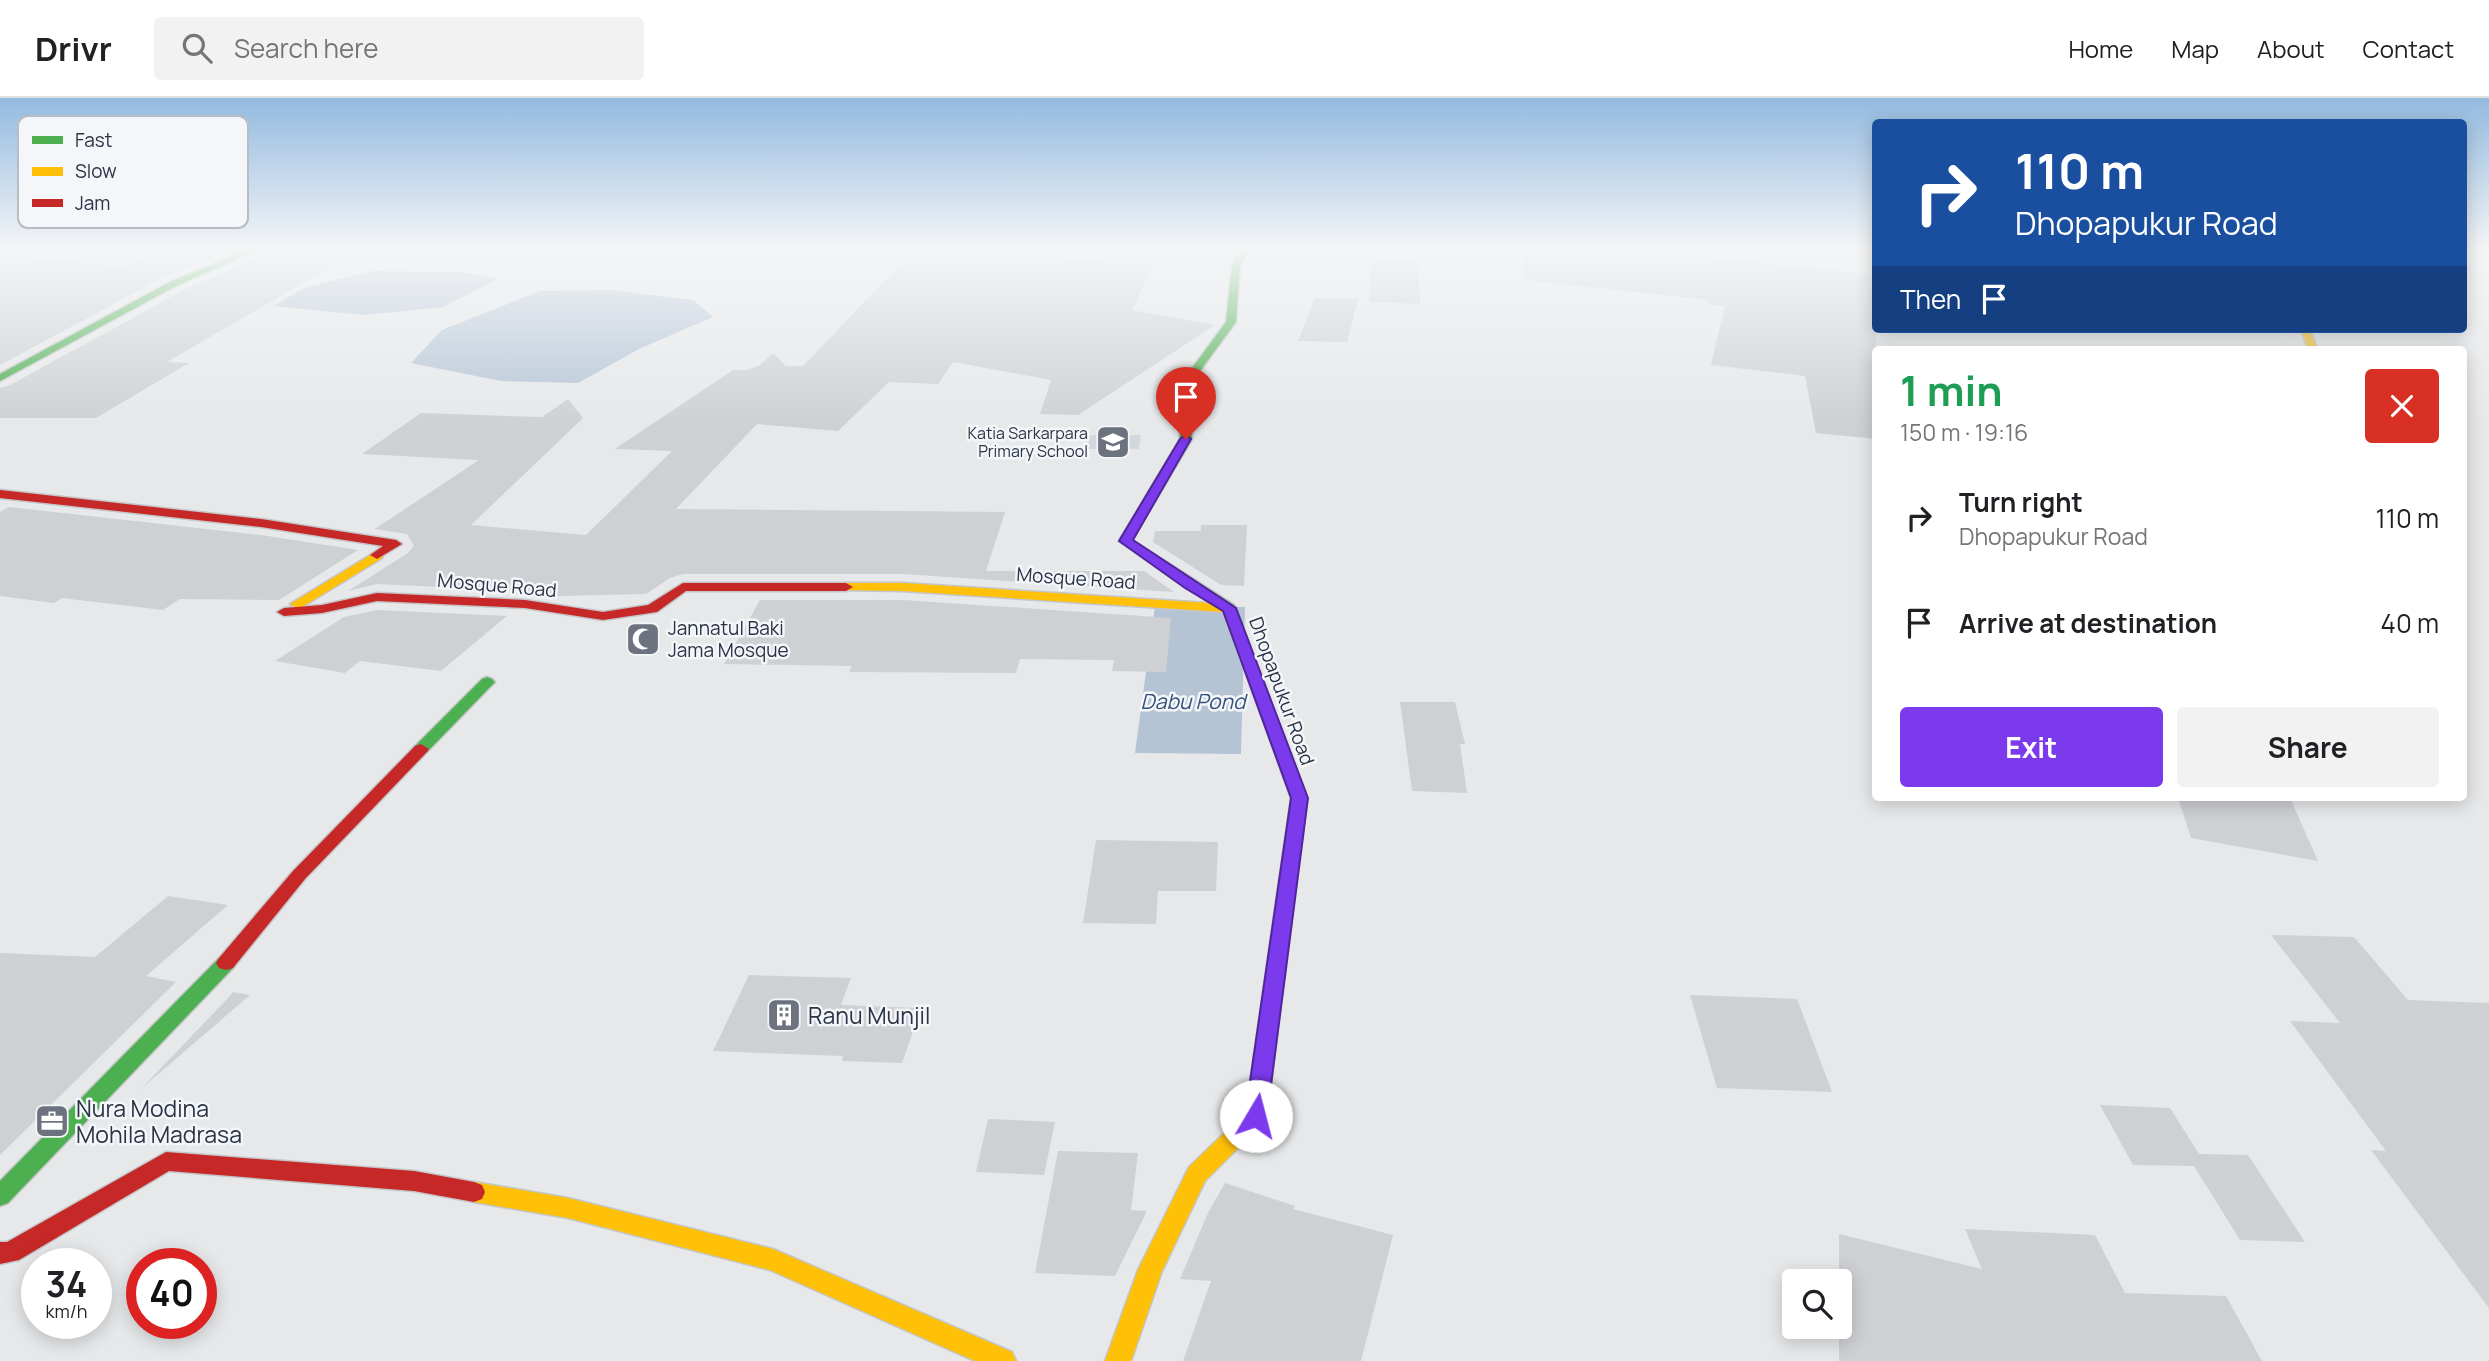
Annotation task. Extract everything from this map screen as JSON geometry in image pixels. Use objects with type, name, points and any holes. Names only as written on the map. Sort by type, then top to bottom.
[{"type":"street","points":[[0,378],[127,309]]},
{"type":"street","name":"Dhopapukur Road","points":[[1118,1361],[1150,1270],[1197,1174],[1256,1116],[1299,798],[1229,608],[1190,586],[1125,541],[1186,439],[1184,386],[1231,322],[1232,309]]},
{"type":"street","name":"Mosque Road","points":[[0,494],[261,523],[396,544],[284,612],[322,609],[377,597],[525,604],[603,616],[652,609],[683,587],[903,587],[1098,602],[1229,608]]},
{"type":"street","points":[[0,1196],[209,983],[299,874],[487,682]]},
{"type":"street","points":[[0,1253],[10,1252],[166,1161],[414,1181],[569,1208],[773,1261],[1003,1361]]},
{"type":"shaded area","name":"Katia Sarkarpara Primary School","points":[[1088,435],[1141,435],[1139,449],[1084,449]]},
{"type":"water","points":[[303,309],[424,309],[364,315]]},
{"type":"water","points":[[495,309],[704,309],[713,317],[639,349],[578,383],[501,381],[411,363],[442,330]]},
{"type":"water","name":"Dabu Pond","points":[[1155,606],[1245,607],[1241,754],[1135,753]]},
{"type":"building","points":[[0,309],[104,309],[0,365]]},
{"type":"building","points":[[149,309],[258,309],[167,362],[189,363],[96,418],[0,418],[0,388]]},
{"type":"building","points":[[858,309],[1133,309],[1215,325],[1078,415],[1040,414],[1051,380],[953,362],[938,384],[889,382],[838,431],[757,424],[676,509],[1005,512],[986,571],[1144,571],[1174,592],[903,574],[683,574],[670,578],[646,594],[557,596],[525,591],[377,584],[348,591],[408,553],[414,546],[407,534],[375,529],[479,460],[362,454],[421,413],[542,417],[568,399],[583,418],[471,525],[586,535],[672,451],[615,449],[733,370],[748,370],[760,365],[773,353],[786,366],[803,366]]},
{"type":"building","points":[[1311,309],[1355,309],[1347,342],[1298,341]]},
{"type":"building","points":[[1724,309],[1872,309],[1872,333],[1876,333],[1876,346],[1872,346],[1872,439],[1816,433],[1805,376],[1711,365]]},
{"type":"building","points":[[9,507],[261,535],[358,550],[279,600],[180,599],[163,610],[62,598],[54,603],[0,596],[0,512]]},
{"type":"building","points":[[1201,525],[1247,525],[1244,586],[1221,585],[1153,542],[1155,531],[1201,531]]},
{"type":"building","points":[[760,600],[903,600],[1171,618],[1166,672],[1112,671],[1114,660],[1020,659],[1016,673],[849,672],[852,666],[724,664]]},
{"type":"building","points":[[377,610],[507,616],[441,671],[360,661],[345,673],[275,661],[344,617]]},
{"type":"building","points":[[1400,702],[1455,702],[1465,744],[1460,744],[1467,793],[1412,791]]},
{"type":"building","points":[[2179,801],[2291,801],[2318,861],[2191,838]]},
{"type":"building","points":[[1096,840],[1218,842],[1216,891],[1158,891],[1156,924],[1083,923]]},
{"type":"building","points":[[168,896],[228,905],[146,976],[176,982],[0,1155],[0,953],[95,957]]},
{"type":"building","points":[[2271,935],[2354,937],[2408,1000],[2489,1003],[2489,1308],[2371,1150],[2386,1151],[2290,1021],[2340,1023]]},
{"type":"building","name":"Ranu Munjil","points":[[749,975],[851,978],[841,1005],[921,1008],[902,1063],[842,1061],[843,1056],[713,1051]]},
{"type":"building","points":[[233,992],[250,995],[141,1089],[228,998]]},
{"type":"building","points":[[1690,995],[1797,999],[1832,1092],[1717,1088]]},
{"type":"building","points":[[2100,1105],[2170,1108],[2199,1154],[2248,1155],[2305,1242],[2240,1240],[2194,1166],[2133,1165]]},
{"type":"building","points":[[988,1119],[1055,1122],[1044,1175],[976,1172]]},
{"type":"building","points":[[1058,1151],[1138,1153],[1131,1210],[1147,1211],[1115,1276],[1035,1273]]},
{"type":"building","points":[[1225,1183],[1295,1206],[1293,1209],[1393,1235],[1361,1361],[1183,1361],[1211,1281],[1180,1279],[1208,1213]]},
{"type":"building","points":[[1965,1229],[2095,1235],[2125,1293],[2226,1296],[2262,1361],[1839,1361],[1839,1339],[1852,1339],[1852,1269],[1839,1269],[1839,1234],[1982,1269]]},
{"type":"traffic: fast","points":[[0,378],[127,309]]},
{"type":"traffic: fast","points":[[1232,309],[1231,322],[1184,386],[1186,439],[1125,541],[1229,608],[1251,668]]},
{"type":"traffic: fast","points":[[421,749],[487,682]]},
{"type":"traffic: fast","points":[[0,1196],[226,963]]},
{"type":"traffic: slow","points":[[2307,333],[2312,346]]},
{"type":"traffic: slow","points":[[297,604],[377,555]]},
{"type":"traffic: slow","points":[[846,587],[903,587],[1223,608]]},
{"type":"traffic: slow","points":[[1118,1361],[1150,1270],[1197,1174],[1256,1116],[1267,1035]]},
{"type":"traffic: slow","points":[[474,1192],[568,1208],[773,1260],[1003,1361]]},
{"type":"traffic: jam","points":[[0,494],[261,523],[396,544],[377,555]]},
{"type":"traffic: jam","points":[[284,612],[322,609],[377,597],[525,604],[603,616],[652,609],[683,587],[846,587]]},
{"type":"traffic: jam","points":[[1251,668],[1299,798],[1267,1035]]},
{"type":"traffic: jam","points":[[226,963],[299,875],[421,749]]},
{"type":"traffic: jam","points":[[0,1253],[11,1252],[166,1161],[414,1181],[474,1192]]},
{"type":"place","name":"Katia Sarkarpara Primary School","points":[[1113,442]]},
{"type":"place","name":"Jannatul Baki Jama Mosque","points":[[643,639]]},
{"type":"place","name":"Ranu Munjil","points":[[784,1015]]},
{"type":"place","name":"Nura Modina Mohila Madrasa","points":[[52,1121]]},
{"type":"route","points":[[1186,439],[1125,541],[1190,586],[1229,608],[1299,798],[1256,1116]]}]
